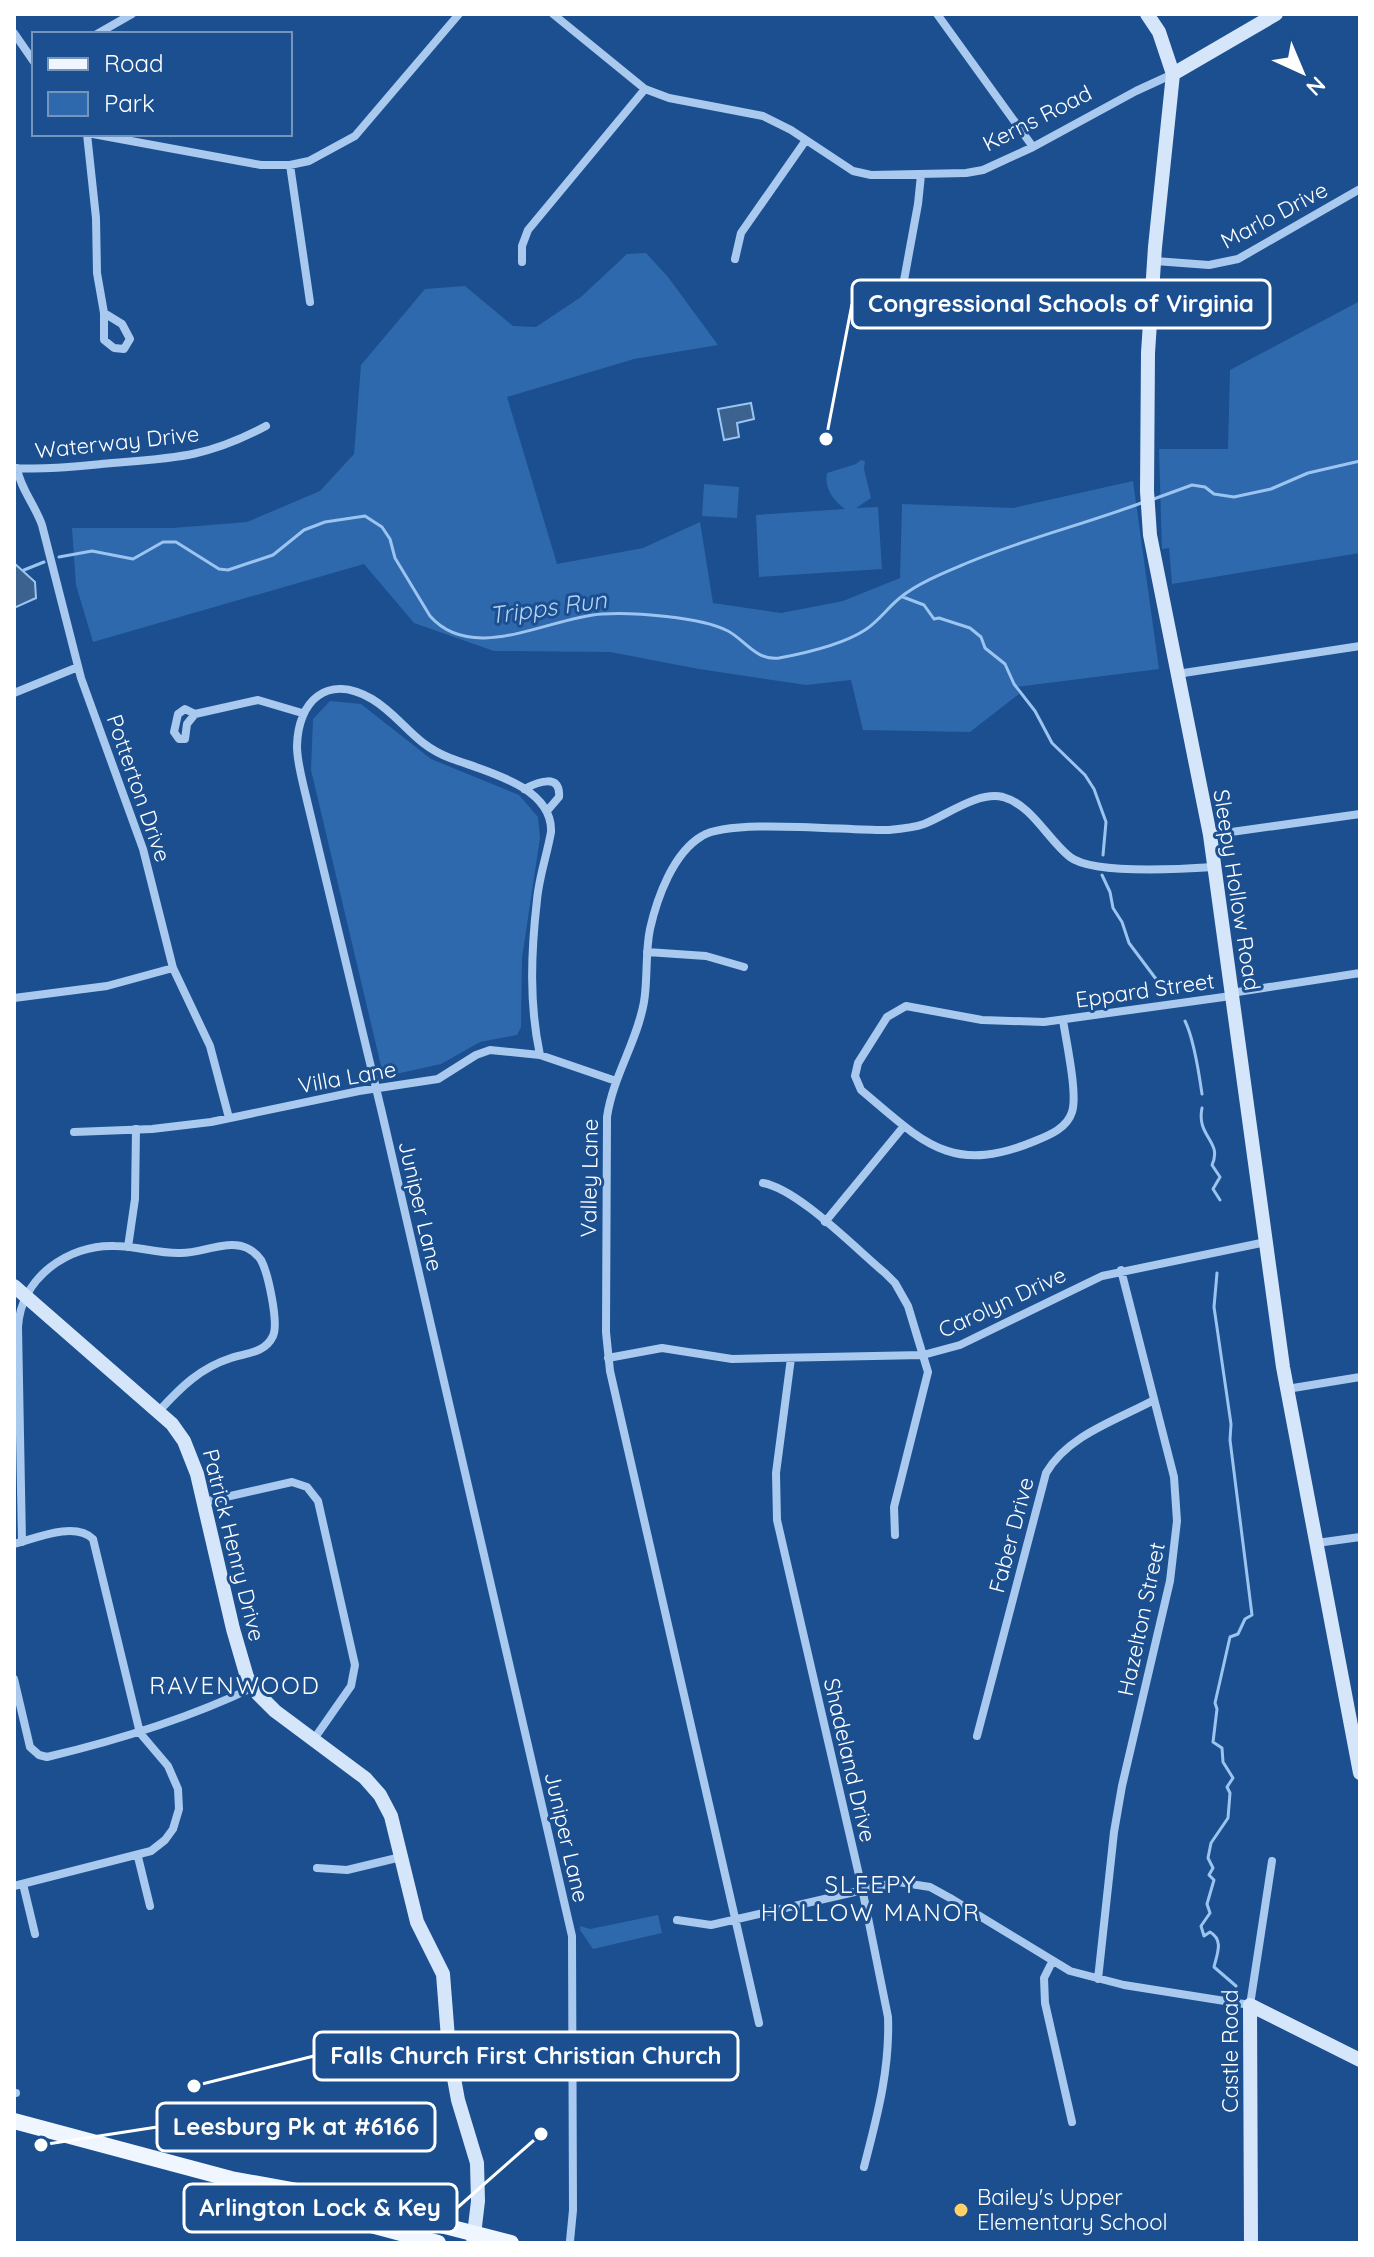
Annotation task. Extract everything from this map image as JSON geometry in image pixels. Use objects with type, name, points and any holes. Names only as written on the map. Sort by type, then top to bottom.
[{"type":"main road","name":"Sleepy Hollow Road","points":[[1147,14],[1159,32],[1173,74],[1148,353],[1149,527],[1210,835],[1287,1389],[1360,1773]]},
{"type":"main road","name":"Kerns Road","points":[[1173,74],[1276,14]]},
{"type":"main road","name":"Patrick Henry Drive","points":[[20,1291],[159,1411],[178,1432],[191,1456],[241,1660],[254,1687],[275,1711],[365,1778],[380,1795],[391,1816],[417,1922],[437,1959],[445,1984],[449,2051],[458,2100],[477,2163],[478,2201],[474,2238]]},
{"type":"main road","points":[[1250,2005],[1360,2060]]},
{"type":"main road","name":"Castle Road","points":[[1250,2005],[1251,2243]]},
{"type":"main road","points":[[14,2121],[231,2179],[330,2214],[438,2243]]},
{"type":"main road","points":[[231,2179],[336,2198],[474,2238],[511,2243]]},
{"type":"street","points":[[100,32],[132,14]]},
{"type":"street","points":[[103,136],[261,165],[290,165],[326,154],[355,136],[459,14]]},
{"type":"street","points":[[937,14],[1033,147]]},
{"type":"street","name":"Kerns Road","points":[[555,15],[645,89],[669,98],[763,116],[840,164],[864,174],[921,175],[983,170],[1173,74]]},
{"type":"street","points":[[14,33],[32,59]]},
{"type":"street","points":[[522,262],[522,246],[528,230],[645,89]]},
{"type":"street","points":[[87,136],[104,340],[114,348],[124,349],[130,339],[126,327],[104,313]]},
{"type":"street","points":[[735,259],[741,233],[806,140]]},
{"type":"street","points":[[290,165],[310,302]]},
{"type":"street","points":[[898,313],[921,175]]},
{"type":"street","name":"Marlo Drive","points":[[1155,261],[1209,265],[1238,259],[1360,189]]},
{"type":"street","name":"Waterway Drive","points":[[15,468],[54,469],[194,455],[232,443],[266,426]]},
{"type":"street","name":"Potterton Drive","points":[[15,468],[42,525],[78,667],[143,849],[173,968],[210,1046],[229,1118]]},
{"type":"street","points":[[1177,674],[1360,646]]},
{"type":"street","points":[[14,693],[78,667]]},
{"type":"street","points":[[195,714],[258,700],[302,713],[312,700],[325,691],[341,690],[364,695],[382,706],[434,751],[524,789],[547,811],[551,832],[537,899],[532,981],[533,1024],[540,1055]]},
{"type":"street","name":"Juniper Lane","points":[[302,713],[297,747],[304,788],[572,1936],[573,2210],[570,2241]]},
{"type":"street","points":[[524,789],[543,781],[556,784],[559,797],[547,811]]},
{"type":"street","name":"Valley Lane","points":[[759,2023],[608,1358],[607,1117],[616,1081],[642,1013],[653,916],[675,865],[692,843],[709,832],[720,829],[899,829],[925,824],[979,799],[994,796],[1004,797],[1020,806],[1070,857],[1086,864],[1111,868],[1214,867]]},
{"type":"street","points":[[1210,835],[1360,814]]},
{"type":"street","points":[[647,952],[706,956],[744,967]]},
{"type":"street","points":[[14,998],[107,986],[173,968]]},
{"type":"street","name":"Eppard Street","points":[[1063,1020],[1073,1107],[1067,1121],[1057,1131],[1009,1152],[977,1157],[957,1155],[932,1146],[861,1090],[855,1076],[858,1063],[887,1017],[894,1011],[913,1006],[982,1020],[1025,1023],[1063,1020],[1360,973]]},
{"type":"street","name":"Villa Lane","points":[[74,1132],[167,1128],[438,1079],[476,1055],[490,1050],[540,1055],[616,1081]]},
{"type":"street","points":[[825,1222],[904,1126]]},
{"type":"street","points":[[128,1247],[135,1199],[136,1129]]},
{"type":"street","points":[[763,1183],[781,1188],[825,1222],[895,1283],[908,1306],[928,1372],[928,1382],[894,1507],[895,1535]]},
{"type":"street","name":"Carolyn Drive","points":[[608,1358],[662,1348],[732,1359],[923,1355],[960,1345],[1087,1282],[1121,1270],[1266,1242]]},
{"type":"street","points":[[35,1934],[19,1885],[138,1857],[151,1851],[165,1840],[177,1820],[180,1801],[168,1766],[140,1733],[93,1539],[87,1533],[74,1530],[18,1543],[20,1291],[49,1268],[75,1253],[104,1246],[180,1253],[237,1245],[252,1250],[263,1264],[275,1318],[274,1333],[266,1345],[206,1368],[182,1386],[159,1411]]},
{"type":"street","name":"Hazelton Street","points":[[1098,1979],[1107,1887],[1122,1786],[1170,1581],[1177,1538],[1174,1477],[1121,1270]]},
{"type":"street","name":"Shadeland Drive","points":[[791,1358],[776,1473],[777,1520],[862,1888],[884,1993],[889,2039],[883,2091],[864,2167]]},
{"type":"street","points":[[1287,1389],[1360,1377]]},
{"type":"street","name":"Faber Drive","points":[[977,1736],[1046,1473],[1071,1443],[1154,1400]]},
{"type":"street","points":[[204,1502],[292,1482],[307,1487],[318,1501],[355,1665],[351,1686],[314,1739]]},
{"type":"street","points":[[1317,1543],[1360,1537]]},
{"type":"street","points":[[14,1679],[30,1747],[47,1757],[140,1733],[198,1713],[254,1687]]},
{"type":"street","points":[[138,1857],[150,1906]]},
{"type":"street","points":[[317,1868],[347,1870],[401,1857]]},
{"type":"street","name":"Castle Road","points":[[1250,2005],[1272,1861]]},
{"type":"street","points":[[677,1920],[711,1925],[898,1882],[930,1887],[1052,1962],[1098,1979],[1250,2005]]},
{"type":"street","points":[[1052,1962],[1044,1978],[1045,2003],[1072,2122]]},
{"type":"green space","points":[[646,253],[668,277],[718,345],[634,359],[507,397],[557,564],[643,548],[700,522],[713,603],[781,613],[843,601],[900,578],[902,504],[1013,508],[1133,481],[1159,669],[1015,687],[1019,694],[970,732],[863,730],[851,680],[806,685],[610,652],[494,651],[414,623],[364,564],[93,642],[76,585],[72,528],[173,528],[247,522],[320,491],[354,454],[361,365],[425,289],[465,286],[513,326],[536,327],[581,297],[627,254]]},
{"type":"green space","points":[[1360,301],[1360,553],[1172,584],[1169,548],[1162,549],[1159,449],[1228,449],[1230,370]]},
{"type":"green space","points":[[865,461],[871,498],[856,508],[878,507],[882,569],[759,577],[756,515],[845,509],[831,494],[827,473]]},
{"type":"green space","points":[[704,484],[739,487],[737,518],[702,516]]},
{"type":"green space","points":[[330,701],[361,704],[431,759],[519,795],[538,817],[540,838],[522,958],[521,1027],[517,1035],[480,1042],[441,1064],[391,1075],[382,1070],[311,770],[313,719]]},
{"type":"green space","points":[[658,1915],[662,1933],[593,1949],[580,1930],[580,1926],[590,1929]]},
{"type":"shaded area","points":[[751,403],[754,419],[737,423],[739,437],[724,440],[718,409]]},
{"type":"shaded area","points":[[14,563],[35,582],[36,598],[14,608]]},
{"type":"waterway","name":"Tripps Run","points":[[1151,500],[1192,485],[1205,487],[1214,494],[1234,497],[1271,489],[1308,473],[1360,461]]},
{"type":"waterway","name":"Tripps Run","points":[[59,557],[92,551],[133,559],[163,542],[176,542],[219,569],[228,570],[273,555],[304,530],[325,522],[365,516],[382,527],[390,539],[395,558],[430,616],[448,630],[468,637],[490,638],[602,614],[648,615],[716,626],[728,631],[757,653],[779,658],[824,648],[856,635],[907,592],[953,569],[1005,548],[1144,502]]},
{"type":"waterway","points":[[24,570],[44,562]]},
{"type":"waterway","points":[[903,597],[924,605],[934,619],[970,628],[981,637],[985,648],[1005,664],[1014,684],[1035,711],[1052,743],[1085,775],[1094,789],[1106,822],[1103,855]]},
{"type":"waterway","points":[[1102,875],[1129,943],[1162,987]]},
{"type":"waterway","points":[[1185,1021],[1194,1046],[1202,1094]]},
{"type":"waterway","points":[[1202,1108],[1203,1126],[1214,1150],[1212,1165],[1220,1177],[1213,1189],[1220,1200]]},
{"type":"waterway","points":[[1217,1273],[1214,1307],[1231,1424],[1230,1440],[1252,1615],[1245,1619],[1238,1634],[1230,1637],[1215,1703],[1213,1742],[1222,1748],[1223,1762],[1233,1778],[1227,1787],[1230,1793],[1228,1818],[1211,1843],[1208,1858],[1213,1868],[1209,1875],[1214,1880],[1207,1904],[1210,1913],[1201,1926],[1204,1936],[1210,1932],[1217,1939],[1214,1967],[1236,1986]]},
{"type":"place","name":"Congressional Schools of Virginia","points":[[826,439]]},
{"type":"place","name":"Falls Church First Christian Church","points":[[194,2086]]},
{"type":"place","name":"Arlington Lock & Key","points":[[541,2134]]},
{"type":"place","name":"Leesburg Pk at #6166","points":[[41,2145]]},
{"type":"place","name":"Bailey's Upper Elementary School","points":[[961,2210]]},
{"type":"district","name":"RAVENWOOD","points":[[235,1686]]},
{"type":"district","name":"SLEEPY HOLLOW MANOR","points":[[871,1899]]}]
